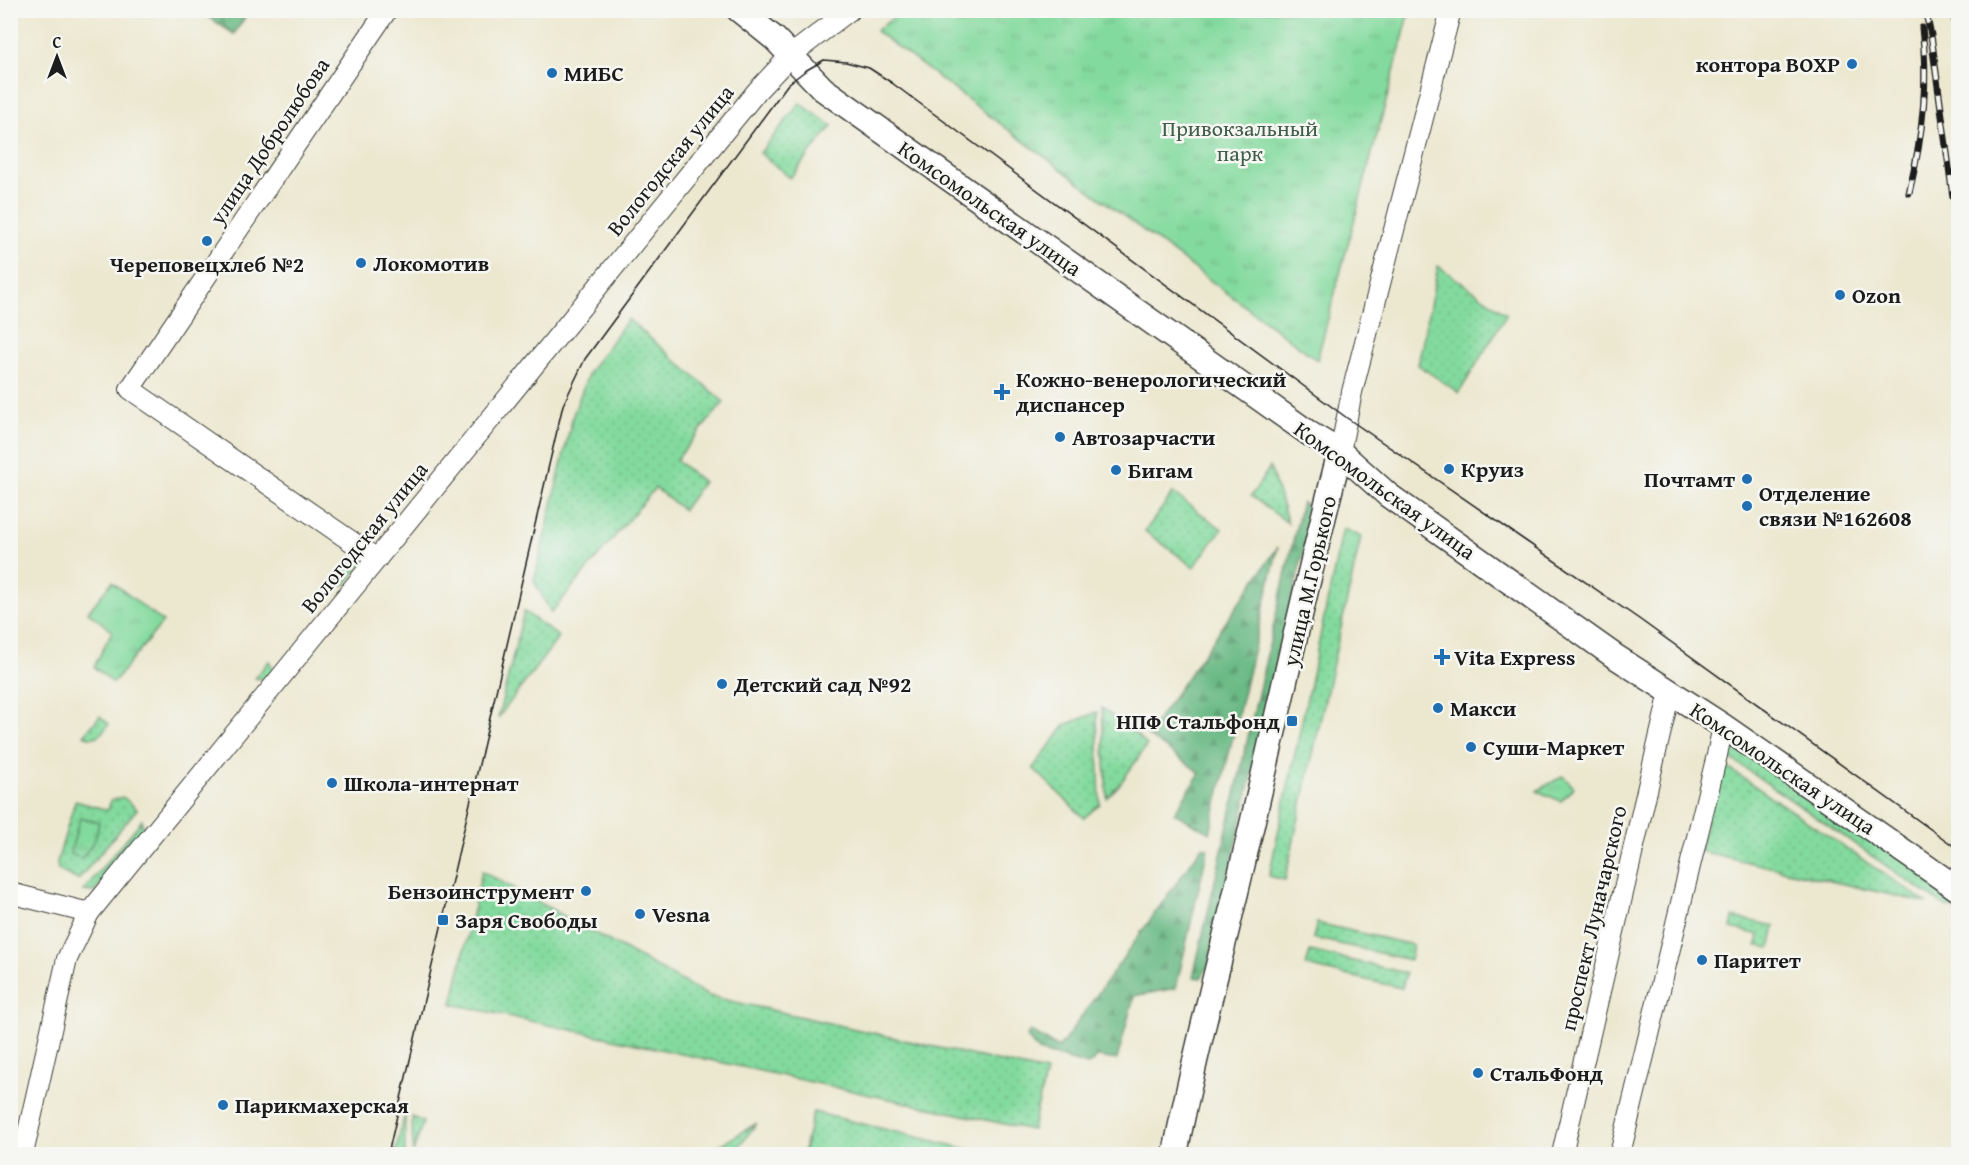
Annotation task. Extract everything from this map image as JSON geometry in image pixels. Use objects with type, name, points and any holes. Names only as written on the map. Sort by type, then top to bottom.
[{"type":"street","name":"улица Добролюбова","points":[[377,559],[130,389],[387,10]]},
{"type":"street","name":"Комсомольская улица","points":[[739,10],[791,54],[823,89],[1310,434],[1340,452],[1388,495],[1613,655],[1723,726],[1959,889]]},
{"type":"street","name":"Вологодская улица","points":[[22,1155],[67,959],[89,913],[757,92],[791,54],[850,10]]},
{"type":"street","name":"улица М.Горького","points":[[1175,1155],[1184,1106],[1340,452],[1352,392],[1451,10]]},
{"type":"street","name":"проспект Луначарского","points":[[1562,1155],[1670,692]]},
{"type":"street","points":[[1620,1155],[1723,726]]},
{"type":"street","points":[[10,893],[89,913]]},
{"type":"green space","name":"Привокзальный парк","points":[[903,10],[1410,11],[1317,360],[876,31]]},
{"type":"green space","points":[[199,11],[249,11],[234,34]]},
{"type":"green space","points":[[800,103],[832,126],[790,178],[760,153]]},
{"type":"green space","points":[[1438,266],[1507,314],[1459,393],[1418,365]]},
{"type":"green space","points":[[628,319],[724,402],[676,460],[703,482],[683,510],[655,488],[551,613],[534,581],[573,415],[589,372]]},
{"type":"green space","points":[[1270,467],[1288,523],[1251,496]]},
{"type":"green space","points":[[1173,493],[1222,529],[1194,567],[1145,531]]},
{"type":"green space","points":[[1302,502],[1313,509],[1208,967],[1201,978],[1193,977]]},
{"type":"green space","points":[[1343,528],[1361,537],[1285,880],[1269,876]]},
{"type":"green space","points":[[1278,547],[1210,833],[1174,813],[1200,773],[1147,735]]},
{"type":"green space","points":[[358,553],[363,562],[345,585],[334,582]]},
{"type":"green space","points":[[112,582],[163,622],[113,683],[94,667],[112,631],[88,612]]},
{"type":"green space","points":[[524,611],[559,637],[498,718]]},
{"type":"green space","points":[[269,661],[274,670],[266,680],[255,678]]},
{"type":"green space","points":[[1102,708],[1147,745],[1120,784],[1107,798]]},
{"type":"green space","points":[[1097,712],[1100,804],[1084,818],[1033,768],[1065,725]]},
{"type":"green space","points":[[100,716],[109,724],[104,730],[92,738],[84,735]]},
{"type":"green space","points":[[1727,734],[1958,895],[1958,909],[1946,907],[1723,753]]},
{"type":"green space","points":[[1721,763],[1927,903],[1699,851]]},
{"type":"green space","points":[[1563,776],[1574,787],[1561,801],[1537,791]]},
{"type":"green space","points":[[123,797],[137,809],[78,880],[58,870],[57,862],[75,801],[108,810],[111,800]]},
{"type":"green space","points":[[80,818],[99,822],[95,840],[82,858],[70,854]]},
{"type":"green space","points":[[142,820],[144,831],[94,892],[83,891]]},
{"type":"green space","points":[[1202,847],[1208,848],[1176,988],[1134,996],[1117,1060],[1098,1057],[1088,1065],[1038,1051],[1027,1037],[1030,1031],[1059,1048]]},
{"type":"green space","points":[[482,871],[709,996],[1046,1072],[1032,1130],[452,1004]]},
{"type":"green space","points":[[1733,917],[1775,926],[1770,948],[1757,946],[1759,935],[1731,928]]},
{"type":"green space","points":[[1317,923],[1413,945],[1410,960],[1313,938]]},
{"type":"green space","points":[[1310,951],[1406,973],[1402,988],[1306,966]]},
{"type":"green space","points":[[813,1112],[988,1154],[803,1154]]},
{"type":"green space","points":[[405,1114],[405,1154],[395,1154]]},
{"type":"green space","points":[[412,1117],[423,1122],[413,1153]]},
{"type":"green space","points":[[757,1123],[733,1154],[706,1154]]},
{"type":"tram line","points":[[388,1154],[563,405],[585,359],[788,84],[824,60],[846,62],[869,68],[892,83],[1347,418],[1639,619],[1958,849]]},
{"type":"railway","points":[[1925,10],[1931,35],[1953,197]]},
{"type":"railway","points":[[1952,10],[1958,32]]},
{"type":"railway","points":[[1909,193],[1918,153],[1923,111],[1925,70],[1922,28]]},
{"type":"place","name":"контора ВОХР","points":[[1852,64]]},
{"type":"place","name":"МИБС","points":[[552,73]]},
{"type":"place","name":"Череповецхлеб №2","points":[[207,241]]},
{"type":"place","name":"Локомотив","points":[[361,263]]},
{"type":"place","name":"Ozon","points":[[1840,295]]},
{"type":"place","name":"Кожно-венерологический диспансер","points":[[1002,392]]},
{"type":"place","name":"Автозарчасти","points":[[1060,437]]},
{"type":"place","name":"Круиз","points":[[1449,469]]},
{"type":"place","name":"Бигам","points":[[1116,470]]},
{"type":"place","name":"Почтамт","points":[[1747,479]]},
{"type":"place","name":"Отделение связи №162608","points":[[1747,506]]},
{"type":"place","name":"Vita Express","points":[[1442,657]]},
{"type":"place","name":"Детский сад №92","points":[[722,684]]},
{"type":"place","name":"Макси","points":[[1438,708]]},
{"type":"place","name":"НПФ Стальфонд","points":[[1292,721]]},
{"type":"place","name":"Суши-Маркет","points":[[1471,747]]},
{"type":"place","name":"Школа-интернат","points":[[332,783]]},
{"type":"place","name":"Бензоинструмент","points":[[586,891]]},
{"type":"place","name":"Vesna","points":[[640,914]]},
{"type":"place","name":"Заря Свободы","points":[[443,920]]},
{"type":"place","name":"Паритет","points":[[1702,960]]},
{"type":"place","name":"СтальФонд","points":[[1478,1073]]},
{"type":"place","name":"Парикмахерская","points":[[223,1105]]}]
